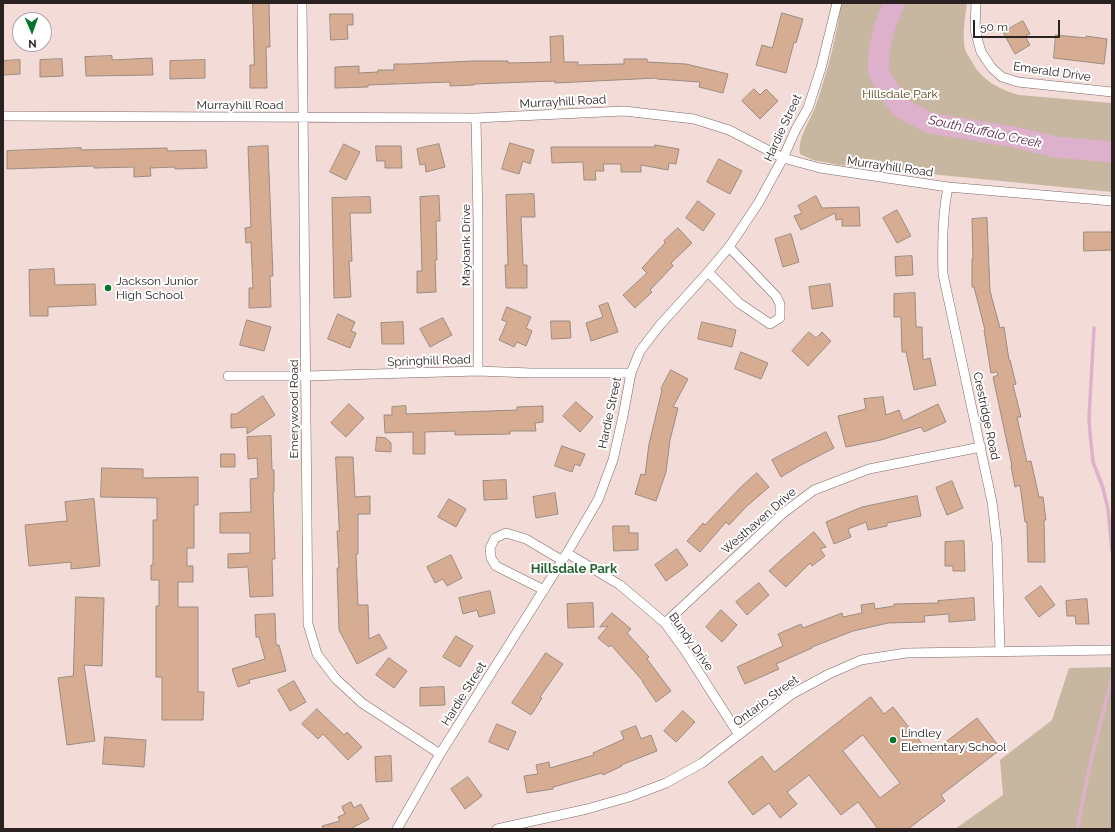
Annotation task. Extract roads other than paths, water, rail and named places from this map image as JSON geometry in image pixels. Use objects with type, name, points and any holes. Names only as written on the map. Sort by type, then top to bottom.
[{"type":"street","name":"Emerywood Road","points":[[302,3],[308,624],[317,654],[336,679],[362,703],[440,754]]},
{"type":"street","name":"Hardie Street","points":[[397,829],[440,754],[565,557],[598,500],[610,467],[623,416],[631,373],[640,351],[660,325],[729,247],[759,202],[783,158],[796,129],[808,108],[821,68],[837,3]]},
{"type":"street","name":"Emerald Drive","points":[[976,3],[975,30],[981,52],[992,68],[1002,77],[1018,82],[1112,92]]},
{"type":"street","name":"Murrayhill Road","points":[[3,116],[476,118],[624,111],[694,119],[729,130],[783,158],[820,168],[948,187],[1112,201]]},
{"type":"street","name":"Maybank Drive","points":[[476,118],[478,372]]},
{"type":"street","name":"Crestridge Road","points":[[948,187],[945,203],[943,234],[943,274],[992,502],[998,542],[1000,651]]},
{"type":"street","points":[[708,272],[739,303],[770,324],[780,318],[780,304],[776,296],[729,247]]},
{"type":"street","name":"Springhill Road","points":[[228,376],[306,376],[478,372],[631,373]]},
{"type":"street","name":"Westhaven Drive","points":[[665,623],[782,514],[814,490],[869,469],[981,447]]},
{"type":"street","name":"Bundy Drive","points":[[544,590],[496,566],[491,558],[490,548],[495,538],[506,533],[526,539],[620,585],[665,623],[684,649],[739,735]]},
{"type":"street","name":"Ontario Street","points":[[497,829],[587,809],[638,795],[666,783],[695,768],[792,694],[829,674],[861,660],[906,653],[1112,650]]},
{"type":"waterway","name":"South Buffalo Creek","points":[[894,3],[885,26],[879,51],[878,70],[884,83],[901,108],[930,123],[1014,137],[1056,147],[1112,152]]},
{"type":"waterway","points":[[1094,328],[1089,418],[1090,433],[1093,462],[1103,488],[1108,509],[1112,551]]},
{"type":"waterway","points":[[1077,829],[1089,769],[1112,677]]},
{"type":"place","name":"Jackson Junior High School","points":[[108,288]]},
{"type":"place","name":"Lindley Elementary School","points":[[893,740]]},
{"type":"district","name":"Hillsdale Park","points":[[574,569]]}]
